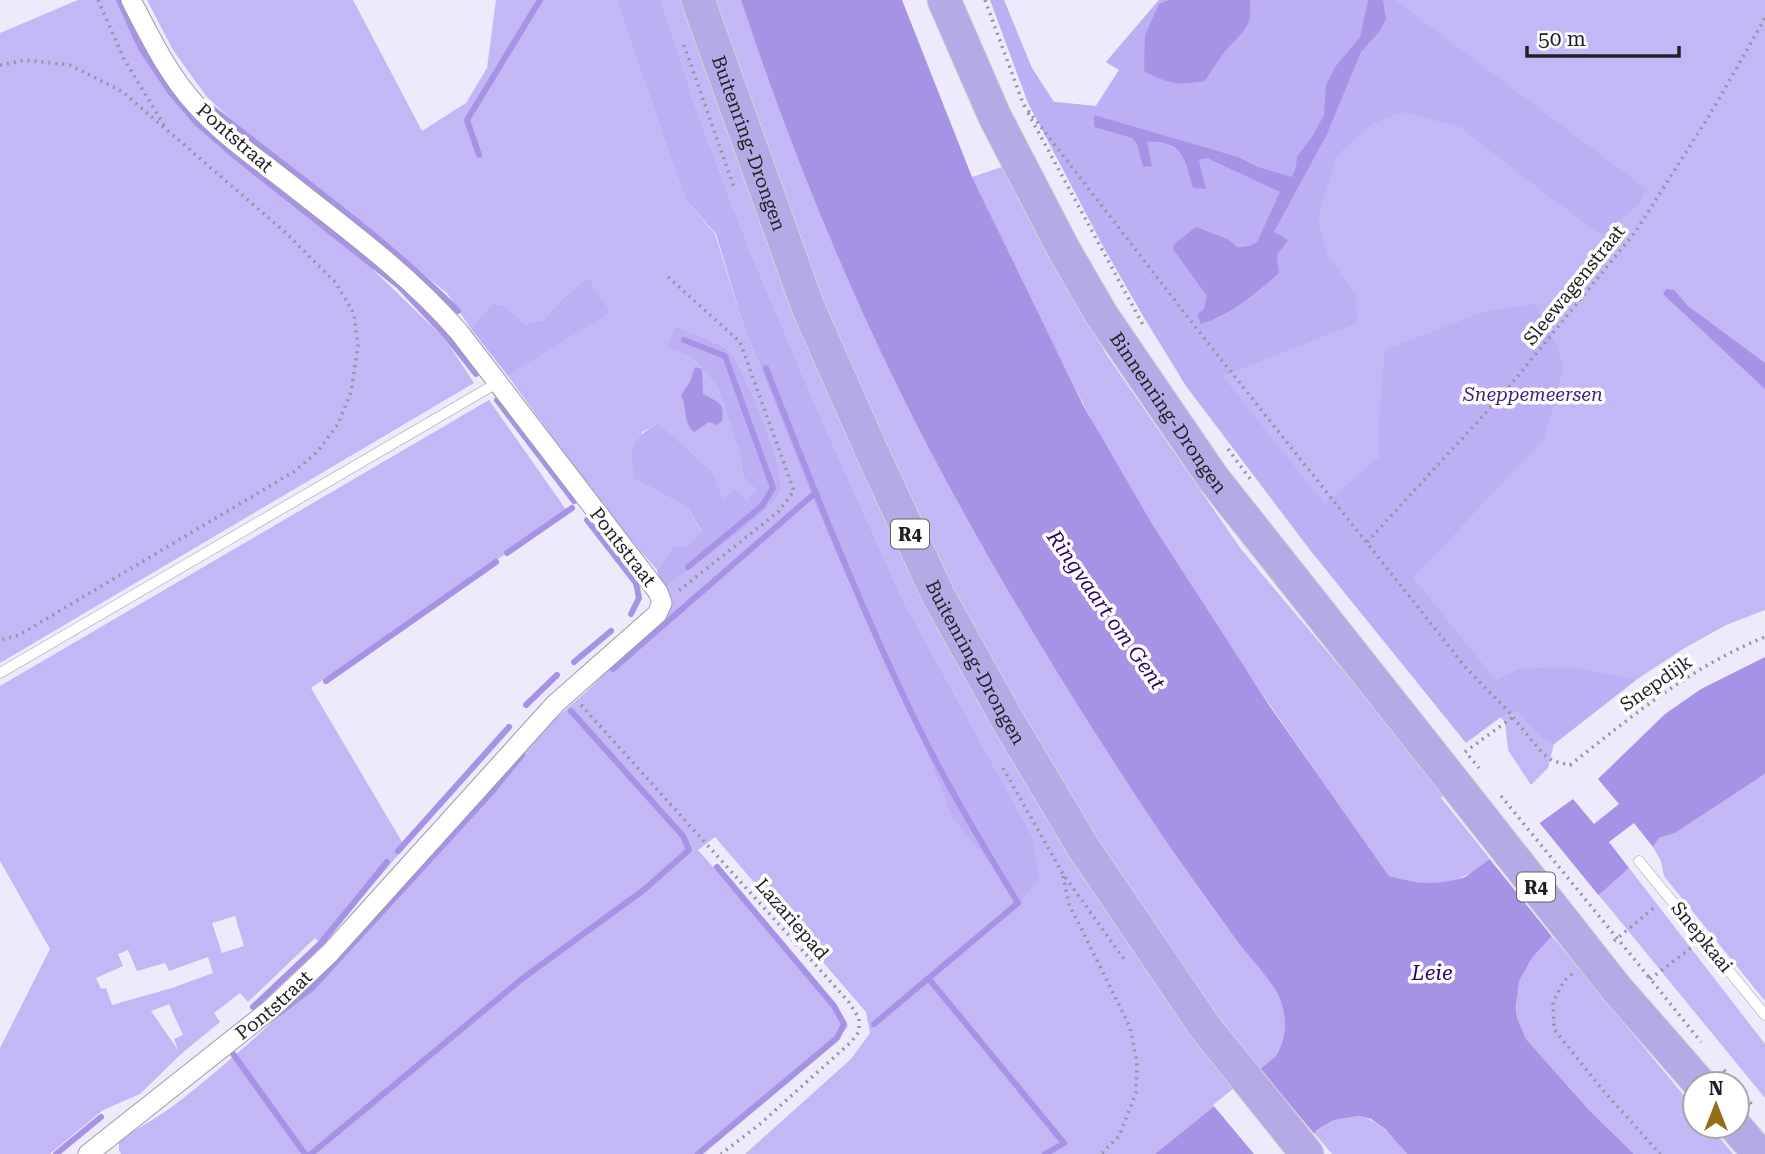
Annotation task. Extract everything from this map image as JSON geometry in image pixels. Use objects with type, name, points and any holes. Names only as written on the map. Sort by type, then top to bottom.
[{"type":"highway","name":"Buitenring-Drongen","points":[[698,0],[808,307],[938,595],[1008,721],[1083,847],[1205,1027],[1307,1154]]},
{"type":"highway","name":"Binnenring-Drongen","points":[[944,0],[995,117],[1064,250],[1101,314],[1213,478],[1469,768]]},
{"type":"highway","name":"R4","points":[[1469,768],[1616,988],[1706,1070]]},
{"type":"highway","points":[[1747,1140],[1759,1154]]},
{"type":"street","name":"Pontstraat","points":[[88,1154],[271,1009],[330,953],[555,704],[657,614],[662,603],[658,592],[433,303],[347,229],[230,138],[195,105],[161,57],[131,0]]},
{"type":"lane","points":[[0,673],[497,383]]},
{"type":"lane","name":"Snepkaai","points":[[1639,861],[1765,1015]]},
{"type":"path","points":[[98,0],[124,59],[167,130]]},
{"type":"path","points":[[985,0],[1024,105],[1093,237],[1146,330]]},
{"type":"path","name":"Sleewagenstraat","points":[[1367,542],[1504,393],[1636,231],[1712,111],[1765,18]]},
{"type":"path","points":[[0,65],[25,60],[70,65],[123,92],[285,232],[336,283],[354,314],[359,346],[351,393],[338,424],[318,451],[295,471],[19,635],[0,640]]},
{"type":"path","points":[[1024,105],[1197,329],[1467,668],[1513,717],[1469,768]]},
{"type":"path","points":[[662,603],[778,512],[794,491],[740,342],[668,276]]},
{"type":"path","points":[[1227,448],[1258,489]]},
{"type":"path","name":"Snepdijk","points":[[1513,717],[1543,754],[1553,761],[1570,765],[1652,701],[1696,671],[1737,648],[1765,637]]},
{"type":"path","name":"Lazariepad","points":[[569,691],[848,1001],[859,1018],[859,1032],[851,1042],[790,1098],[721,1154]]},
{"type":"path","points":[[1494,788],[1701,1042]]},
{"type":"path","points":[[1101,1154],[1119,1136],[1136,1093],[1137,1063],[1130,1027],[1069,904],[1062,874],[1128,964]]},
{"type":"path","points":[[1607,947],[1668,895]]},
{"type":"path","points":[[1649,977],[1704,939]]},
{"type":"path","points":[[1575,972],[1564,981],[1553,1002],[1555,1030],[1601,1088],[1660,1154]]},
{"type":"green space","points":[[78,0],[118,0],[155,66],[209,135],[361,258],[445,339],[474,383],[0,663],[0,33]]},
{"type":"green space","points":[[147,0],[353,0],[422,131],[466,103],[487,68],[496,0],[616,0],[685,199],[715,234],[743,324],[811,496],[845,575],[908,705],[951,816],[1033,837],[903,600],[818,411],[748,246],[696,108],[661,0],[741,0],[781,114],[825,226],[874,337],[927,445],[1030,629],[1086,719],[1189,875],[1277,993],[1285,1028],[1276,1056],[1155,1154],[745,1154],[851,1059],[870,1033],[866,1012],[715,837],[698,850],[817,984],[848,1026],[832,1046],[703,1154],[121,1154],[119,1140],[170,1108],[228,1061],[325,971],[416,874],[548,725],[586,692],[668,611],[662,590],[747,527],[775,500],[781,490],[781,480],[770,442],[753,396],[735,360],[729,351],[719,344],[676,326],[691,356],[718,388],[738,449],[744,478],[756,490],[746,500],[723,500],[712,471],[659,423],[642,432],[635,479],[688,508],[702,533],[686,547],[674,545],[657,570],[611,517],[508,376],[609,312],[588,277],[564,297],[543,320],[525,324],[507,307],[492,303],[471,329],[447,293],[239,127],[206,96],[173,50]]},
{"type":"green space","points":[[616,0],[661,0],[696,108],[748,246],[818,411],[903,600],[1033,837],[1039,879],[1021,901],[951,816],[908,705],[845,575],[811,496],[743,324],[716,234],[685,199]]},
{"type":"green space","points":[[990,0],[1004,0],[1032,68],[1054,102],[1096,106],[1119,70],[1106,62],[1159,0],[1169,0],[1159,4],[1145,34],[1205,81],[1246,28],[1251,9],[1250,0],[1368,0],[1360,37],[1335,67],[1326,85],[1324,115],[1312,137],[1297,155],[1292,177],[1258,167],[1238,157],[1095,116],[1094,127],[1132,138],[1137,144],[1143,167],[1152,165],[1147,142],[1154,142],[1199,161],[1207,158],[1281,192],[1257,242],[1238,245],[1207,230],[1174,249],[1207,296],[1204,309],[1197,315],[1220,318],[1253,297],[1279,273],[1274,233],[1327,134],[1361,52],[1379,32],[1386,19],[1383,0],[1395,0],[1646,189],[1638,206],[1601,235],[1460,127],[1402,112],[1372,124],[1337,155],[1318,218],[1327,254],[1356,296],[1357,323],[1223,376],[1325,504],[1379,457],[1379,417],[1385,350],[1483,312],[1535,304],[1557,346],[1564,366],[1544,439],[1413,578],[1496,680],[1519,669],[1573,667],[1636,680],[1554,744],[1541,737],[1517,711],[1501,717],[1466,743],[1310,550],[1186,386],[1103,246],[1028,103]]},
{"type":"green space","name":"Sneppemeersen","points":[[1159,0],[1765,0],[1765,610],[1726,625],[1636,680],[1554,744],[1548,768],[1531,785],[1508,750],[1505,722],[1460,674],[1190,335],[1054,102],[1096,106],[1119,70],[1106,62]]},
{"type":"green space","points":[[1005,166],[1106,354],[1241,549],[1446,793],[1441,798],[1491,860],[1478,869],[1442,883],[1418,882],[1389,876],[1268,702],[1152,525],[1058,354],[972,177]]},
{"type":"green space","points":[[588,277],[610,312],[508,376],[471,329],[492,303],[507,307],[525,324],[543,320],[564,297]]},
{"type":"green space","points":[[676,326],[719,344],[729,351],[735,360],[753,396],[770,442],[781,480],[781,490],[775,500],[747,527],[662,590],[657,570],[674,545],[686,547],[702,532],[688,508],[635,479],[632,452],[638,439],[659,423],[712,471],[723,499],[734,489],[746,500],[756,490],[744,478],[738,449],[718,388],[691,356],[667,347]]},
{"type":"green space","points":[[489,400],[567,511],[311,688],[405,847],[321,944],[315,938],[248,1002],[240,993],[214,1013],[220,1022],[181,1054],[140,1094],[103,1110],[50,1154],[0,1154],[0,1048],[50,949],[0,861],[0,686]],"holes":[[[235,916],[244,946],[222,953],[212,923]],[[128,950],[137,971],[165,963],[169,971],[208,957],[213,973],[112,1005],[106,988],[101,989],[96,978],[123,966],[118,954]],[[169,1004],[183,1035],[174,1039],[178,1050],[151,1011]]]},
{"type":"green space","points":[[1765,774],[1765,1001],[1664,876],[1661,861],[1653,847],[1659,838],[1675,833]]},
{"type":"green space","points":[[1629,868],[1765,1044],[1765,1098],[1751,1081],[1751,1070],[1742,1070],[1598,894]]},
{"type":"green space","points":[[1552,936],[1681,1092],[1681,1140],[1722,1140],[1733,1154],[1634,1154],[1589,1110],[1526,1039],[1517,1018],[1516,992],[1532,958]]},
{"type":"green space","points":[[1359,1116],[1380,1126],[1407,1154],[1332,1154],[1314,1133],[1334,1120]]},
{"type":"water","points":[[741,0],[902,0],[972,177],[1083,405],[1152,524],[1269,705],[1389,876],[1427,883],[1465,877],[1573,799],[1594,824],[1619,804],[1598,779],[1665,714],[1701,689],[1765,657],[1765,774],[1675,833],[1659,838],[1653,847],[1634,823],[1609,842],[1629,868],[1552,936],[1532,958],[1519,981],[1517,1018],[1526,1039],[1589,1110],[1634,1154],[1407,1154],[1385,1129],[1371,1119],[1359,1116],[1334,1120],[1289,1154],[1155,1154],[1276,1056],[1285,1028],[1280,999],[1177,858],[1114,763],[1030,629],[927,445],[874,337],[825,226],[781,114]]},
{"type":"water","points":[[1169,0],[1250,0],[1249,22],[1205,81],[1173,83],[1144,71],[1145,35],[1159,4]]},
{"type":"water","points":[[1368,0],[1383,0],[1386,19],[1379,32],[1361,52],[1327,134],[1274,232],[1288,240],[1277,255],[1279,273],[1243,303],[1201,324],[1197,315],[1204,309],[1207,296],[1173,249],[1174,244],[1196,227],[1227,239],[1238,247],[1249,246],[1257,242],[1280,192],[1207,158],[1199,161],[1206,189],[1193,188],[1185,161],[1176,148],[1169,144],[1147,142],[1152,166],[1143,167],[1137,144],[1132,138],[1094,127],[1094,115],[1238,157],[1258,167],[1292,177],[1297,156],[1324,115],[1326,85],[1335,67],[1360,37]]},
{"type":"water","points":[[1666,289],[1674,290],[1688,306],[1765,363],[1765,389],[1663,294]]},
{"type":"water","points":[[695,367],[702,369],[703,394],[722,406],[723,415],[722,421],[717,425],[709,422],[694,432],[686,419],[681,395],[690,382]]},
{"type":"pier","points":[[1538,821],[1600,897],[1554,939],[1488,857]]},
{"type":"pier","points":[[1259,1068],[1316,1136],[1294,1154],[1254,1154],[1213,1105]]},
{"type":"waterway","points":[[119,0],[141,48],[171,93],[197,123],[399,286],[446,336],[476,374]]},
{"type":"waterway","points":[[479,155],[467,120],[540,0]]},
{"type":"waterway","points":[[212,108],[369,231],[458,311]]},
{"type":"waterway","points":[[684,340],[725,356],[773,488],[762,506],[688,567]]},
{"type":"waterway","points":[[766,368],[895,679],[952,791],[1018,903],[874,1024]]},
{"type":"waterway","points":[[497,400],[574,501]]},
{"type":"waterway","points":[[613,669],[815,493]]},
{"type":"waterway","points":[[507,553],[572,508]]},
{"type":"waterway","points":[[587,520],[636,583],[639,598],[631,614]]},
{"type":"waterway","points":[[326,681],[496,562]]},
{"type":"waterway","points":[[574,662],[611,631]]},
{"type":"waterway","points":[[526,705],[557,675]]},
{"type":"waterway","points":[[311,1154],[523,978],[645,889],[689,850],[683,836],[571,711]]},
{"type":"waterway","points":[[398,851],[509,727]]},
{"type":"waterway","points":[[279,1013],[313,987],[490,794],[522,755]]},
{"type":"waterway","points":[[253,1007],[321,943],[387,862]]},
{"type":"waterway","points":[[698,1154],[837,1038],[844,1024],[834,1006],[717,867]]},
{"type":"waterway","points":[[929,979],[1064,1143],[1045,1154]]},
{"type":"waterway","points":[[231,1051],[305,1154]]},
{"type":"waterway","points":[[56,1154],[101,1117]]},
{"type":"water label","name":"Ringvaart om Gent","points":[[1106,610]]},
{"type":"water label","name":"Leie","points":[[1432,973]]}]
